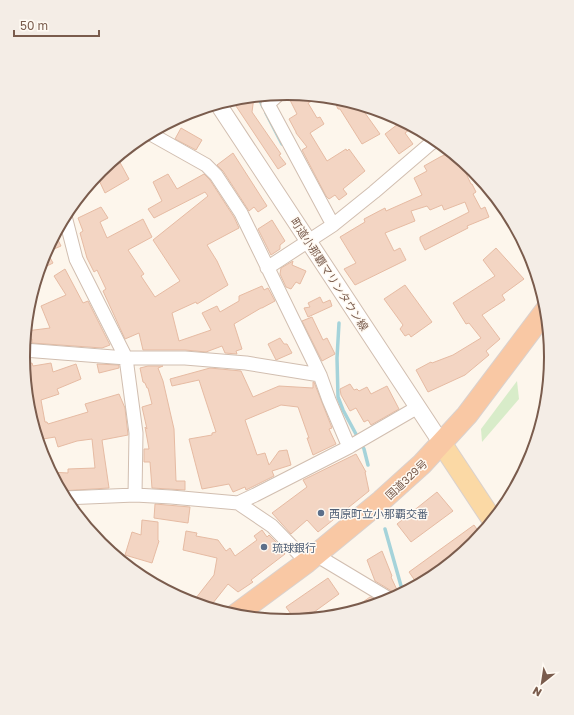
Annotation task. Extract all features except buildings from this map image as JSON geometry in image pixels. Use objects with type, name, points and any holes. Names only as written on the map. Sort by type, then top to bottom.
[{"type":"highway","name":"国道329号","points":[[241,611],[311,559],[381,502],[422,464],[442,444],[467,415],[541,317]]},
{"type":"main road","points":[[442,444],[490,516]]},
{"type":"street","points":[[271,101],[268,104],[333,225]]},
{"type":"street","name":"町道小那覇マリンタウン線","points":[[221,109],[442,444]]},
{"type":"street","points":[[156,137],[206,165],[216,175],[241,213],[320,375],[328,400],[355,443]]},
{"type":"street","points":[[267,268],[333,225],[430,144]]},
{"type":"street","points":[[67,225],[76,258],[126,358],[136,433],[135,495]]},
{"type":"street","points":[[30,351],[126,358],[186,358],[246,363],[320,375]]},
{"type":"street","points":[[72,498],[135,495],[238,503],[255,496],[355,443],[418,407]]},
{"type":"street","points":[[238,503],[272,526],[311,559],[383,596]]},
{"type":"green space","points":[[517,381],[519,399],[482,442],[481,429]]},
{"type":"waterway","points":[[261,102],[263,107]]},
{"type":"waterway","points":[[266,113],[282,144]]},
{"type":"waterway","points":[[339,323],[337,358],[338,397],[343,410],[364,449],[368,465]]},
{"type":"waterway","points":[[385,529],[402,588]]},
{"type":"place","name":"西原町立小那覇交番","points":[[321,513]]},
{"type":"place","name":"琉球銀行","points":[[264,547]]}]
